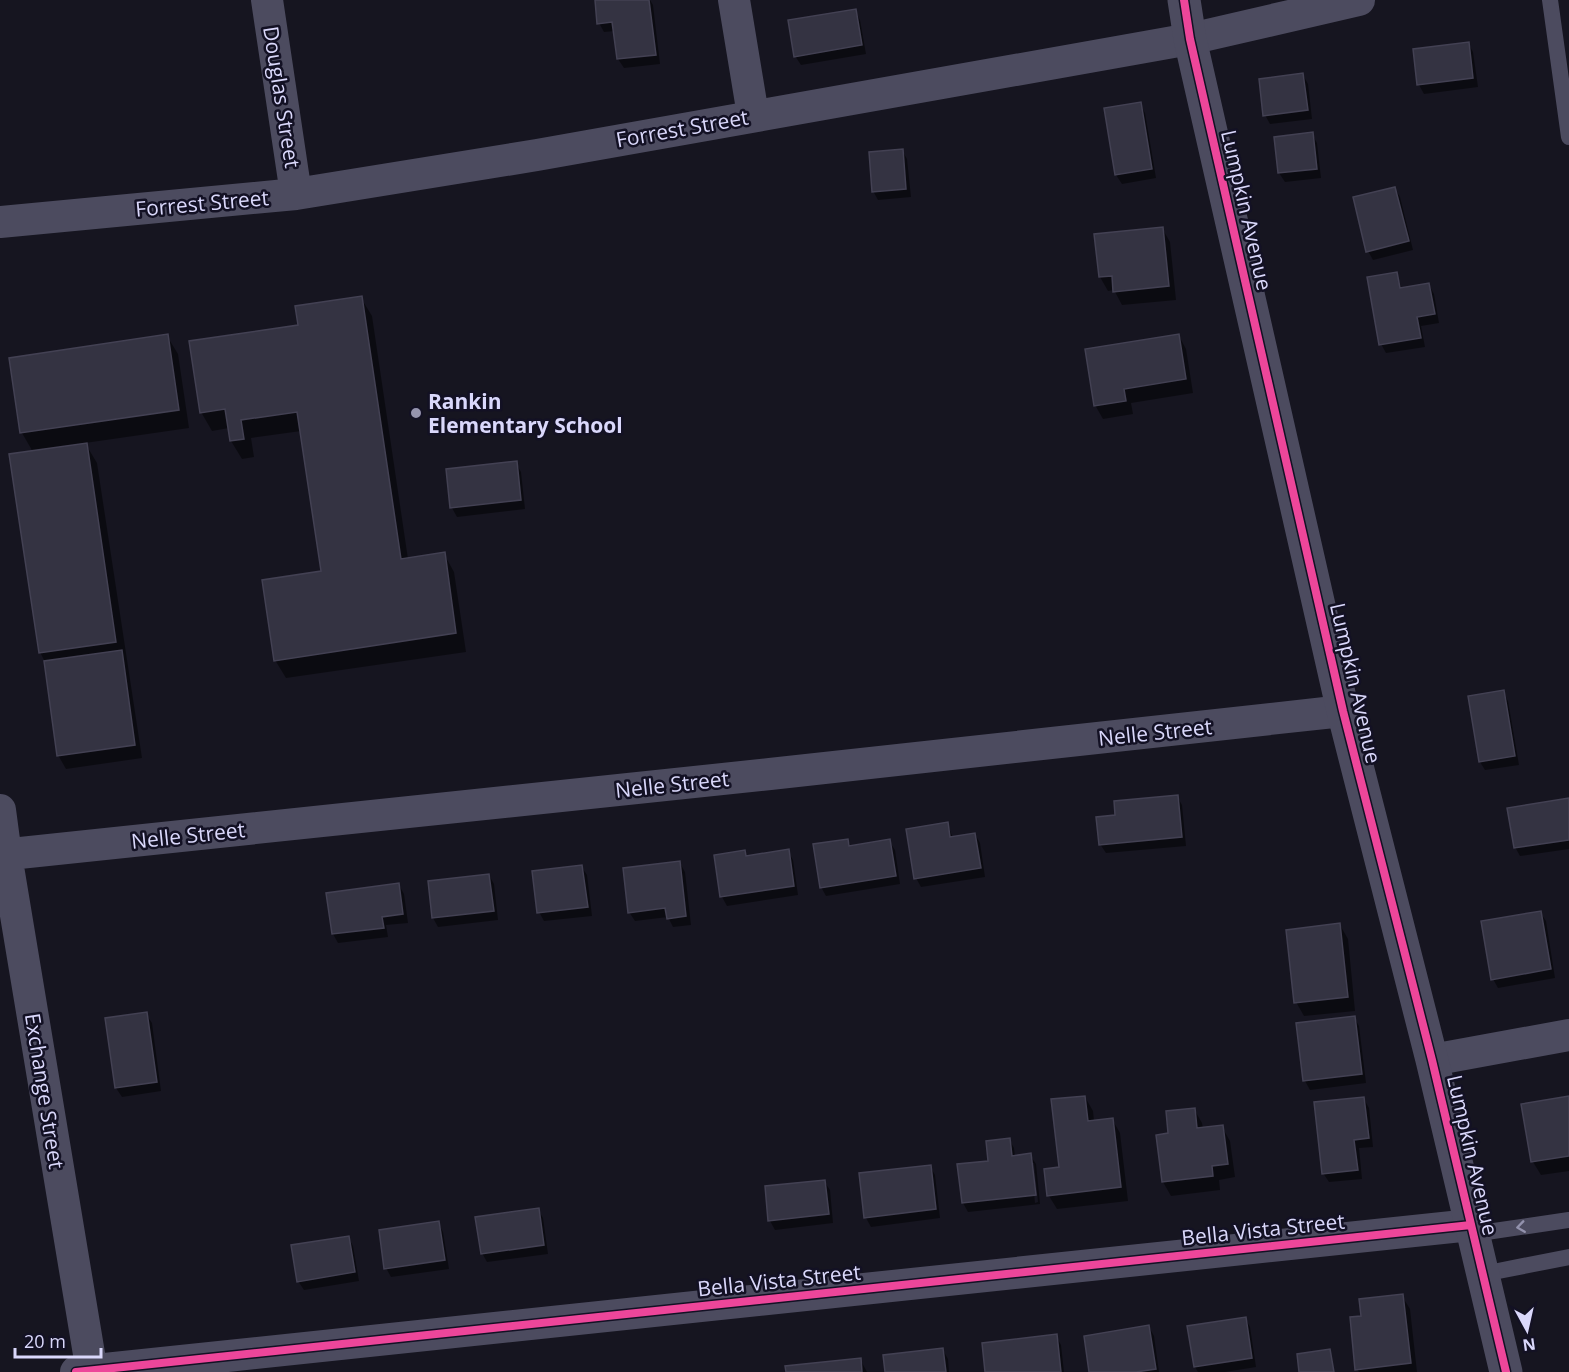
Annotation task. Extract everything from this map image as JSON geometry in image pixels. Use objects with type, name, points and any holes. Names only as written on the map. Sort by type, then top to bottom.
[{"type":"street","name":"Douglas Street","points":[[267,0],[296,194]]},
{"type":"street","points":[[734,0],[753,115]]},
{"type":"street","name":"Lumpkin Avenue","points":[[1184,0],[1190,39],[1343,711],[1432,1060],[1506,1372]]},
{"type":"street","name":"Forrest Street","points":[[0,222],[296,194],[537,155],[1190,39],[1359,0]]},
{"type":"street","name":"Nelle Street","points":[[3,855],[1343,711]]},
{"type":"street","name":"Exchange Street","points":[[0,810],[3,855],[87,1372]]},
{"type":"street","points":[[1432,1060],[1569,1035]]},
{"type":"street","name":"Bella Vista Street","points":[[87,1372],[1472,1229]]},
{"type":"lane","points":[[1550,0],[1569,137]]},
{"type":"lane","points":[[1472,1229],[1569,1220]]},
{"type":"lane","points":[[1483,1274],[1569,1257]]},
{"type":"building","points":[[595,0],[649,0],[656,55],[617,59],[612,22],[597,24]]},
{"type":"building","points":[[856,9],[862,45],[794,57],[788,20]]},
{"type":"building","points":[[1469,42],[1473,78],[1417,85],[1413,49]]},
{"type":"building","points":[[1303,73],[1308,110],[1263,116],[1259,79]]},
{"type":"building","points":[[1141,102],[1152,169],[1115,175],[1104,108]]},
{"type":"building","points":[[1313,132],[1317,169],[1278,173],[1274,137]]},
{"type":"building","points":[[903,149],[906,189],[872,192],[869,152]]},
{"type":"building","points":[[1395,187],[1409,241],[1366,252],[1353,197]]},
{"type":"building","points":[[1163,227],[1169,286],[1113,292],[1112,276],[1099,277],[1094,234]]},
{"type":"building","points":[[1397,272],[1400,288],[1429,283],[1435,314],[1417,317],[1421,338],[1379,345],[1367,277]]},
{"type":"building","points":[[362,296],[401,559],[445,552],[456,633],[274,661],[262,580],[321,571],[297,412],[241,420],[244,439],[230,441],[225,409],[200,413],[189,341],[298,325],[295,306]]},
{"type":"building","points":[[168,334],[179,410],[20,433],[9,358]]},
{"type":"building","points":[[1179,334],[1186,379],[1124,389],[1126,401],[1094,406],[1085,349]]},
{"type":"building","points":[[87,443],[116,642],[39,653],[9,454]]},
{"type":"building","points":[[517,461],[521,500],[450,508],[446,469]]},
{"type":"building","points":[[122,650],[135,745],[57,756],[44,661]]},
{"type":"building","points":[[1504,690],[1515,756],[1479,762],[1468,696]]},
{"type":"building","points":[[1178,795],[1182,837],[1099,845],[1096,817],[1115,815],[1114,801]]},
{"type":"building","points":[[1569,798],[1569,840],[1514,848],[1507,808]]},
{"type":"building","points":[[948,822],[950,837],[975,833],[981,868],[914,879],[906,829]]},
{"type":"building","points":[[848,839],[849,846],[890,839],[896,876],[820,888],[813,844]]},
{"type":"building","points":[[789,849],[794,886],[720,897],[714,855],[745,850],[746,856]]},
{"type":"building","points":[[680,861],[686,916],[667,919],[665,908],[628,913],[623,868]]},
{"type":"building","points":[[582,865],[588,907],[537,913],[532,871]]},
{"type":"building","points":[[489,874],[494,911],[432,918],[428,881]]},
{"type":"building","points":[[399,883],[403,914],[382,917],[384,928],[332,934],[326,893]]},
{"type":"building","points":[[1541,911],[1551,969],[1491,980],[1481,921]]},
{"type":"building","points":[[1340,923],[1348,997],[1294,1003],[1286,930]]},
{"type":"building","points":[[147,1012],[157,1082],[115,1088],[105,1018]]},
{"type":"building","points":[[1355,1016],[1362,1074],[1303,1081],[1296,1023]]},
{"type":"building","points":[[1085,1096],[1088,1121],[1113,1118],[1121,1187],[1047,1196],[1044,1169],[1059,1167],[1051,1099]]},
{"type":"building","points":[[1569,1096],[1569,1156],[1531,1162],[1521,1104]]},
{"type":"building","points":[[1364,1097],[1369,1138],[1354,1140],[1358,1170],[1322,1174],[1314,1102]]},
{"type":"building","points":[[1195,1108],[1197,1128],[1223,1125],[1228,1164],[1212,1166],[1213,1176],[1162,1182],[1156,1135],[1168,1133],[1166,1111]]},
{"type":"building","points":[[1010,1138],[1012,1156],[1031,1153],[1036,1195],[962,1203],[957,1164],[988,1161],[986,1141]]},
{"type":"building","points":[[931,1165],[936,1209],[864,1218],[859,1173]]},
{"type":"building","points":[[825,1180],[829,1214],[768,1221],[765,1186]]},
{"type":"building","points":[[539,1208],[544,1245],[481,1254],[475,1217]]},
{"type":"building","points":[[439,1221],[445,1260],[384,1269],[379,1230]]},
{"type":"building","points":[[349,1236],[355,1272],[297,1282],[291,1245]]},
{"type":"building","points":[[1403,1294],[1411,1363],[1355,1370],[1350,1317],[1361,1316],[1359,1299]]},
{"type":"building","points":[[1246,1317],[1252,1358],[1194,1367],[1187,1326]]},
{"type":"building","points":[[1149,1325],[1156,1369],[1136,1372],[1089,1372],[1084,1336]]},
{"type":"building","points":[[1057,1334],[1061,1372],[985,1372],[982,1343]]},
{"type":"building","points":[[943,1348],[946,1372],[885,1372],[883,1355]]},
{"type":"building","points":[[1330,1349],[1334,1372],[1299,1372],[1297,1354]]},
{"type":"building","points":[[861,1358],[862,1372],[786,1372],[785,1366]]},
{"type":"cycle path","points":[[1184,0],[1190,39],[1343,711],[1432,1060],[1506,1372]]},
{"type":"cycle path","points":[[76,1372],[1471,1225]]},
{"type":"place","name":"Rankin Elementary School","points":[[416,413]]}]
